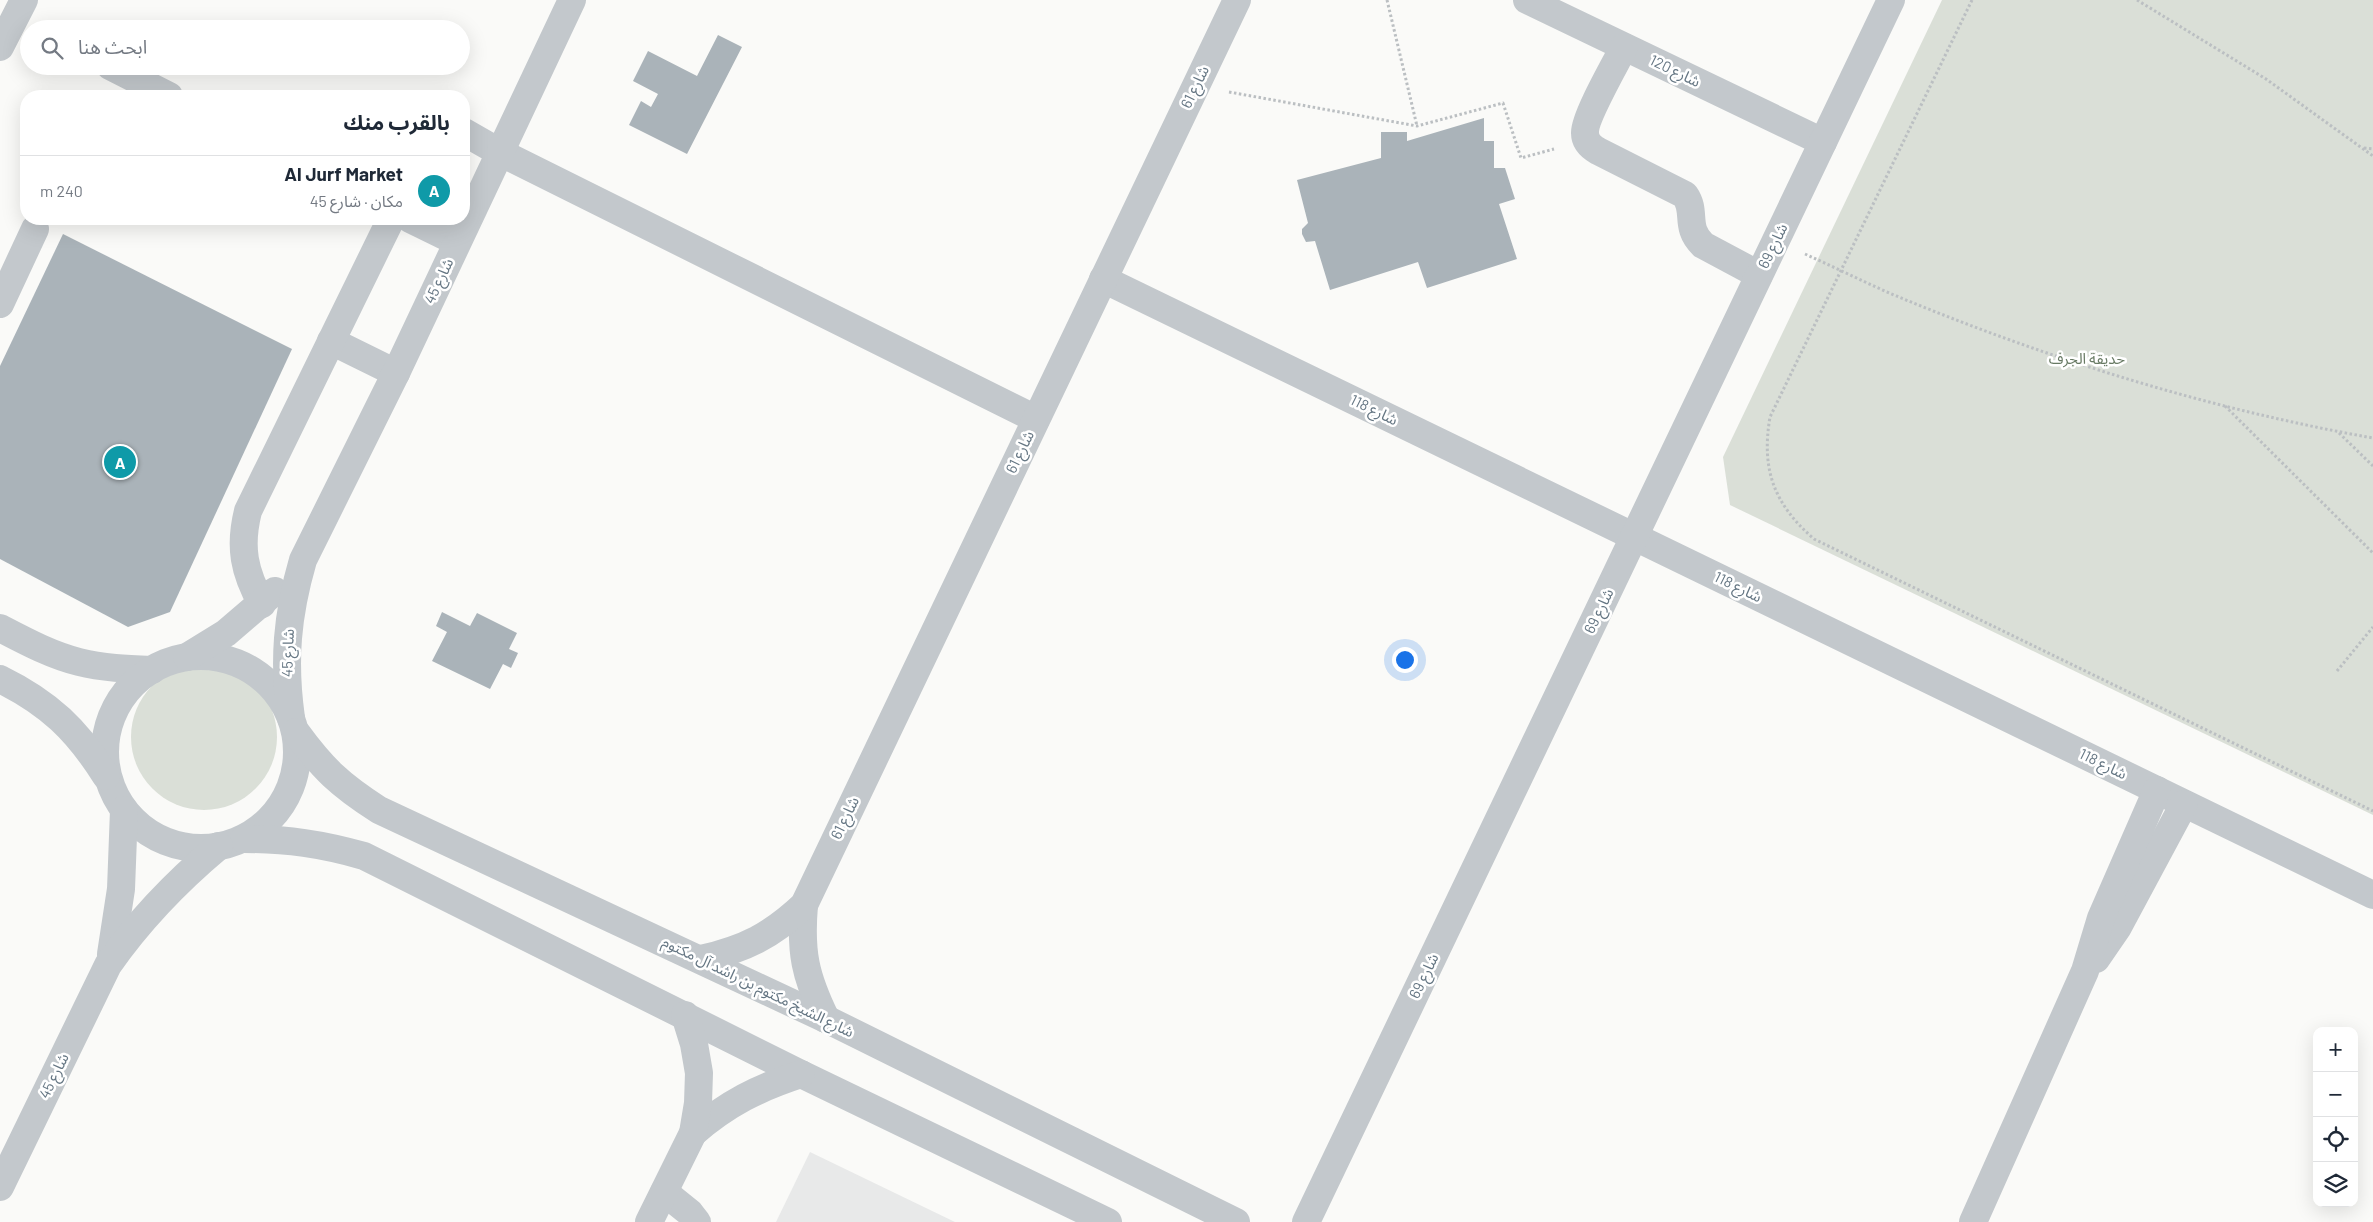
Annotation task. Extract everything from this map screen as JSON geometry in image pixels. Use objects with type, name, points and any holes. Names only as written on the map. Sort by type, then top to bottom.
[{"type":"street","points":[[0,47],[24,0]]},
{"type":"street","name":"شارع 45","points":[[470,214],[572,0]]},
{"type":"street","name":"شارع 61","points":[[826,1019],[813,992],[804,964],[801,934],[804,905],[1237,0]]},
{"type":"street","name":"شارع 120","points":[[1527,0],[1823,142]]},
{"type":"street","name":"شارع 69","points":[[1306,1222],[1891,0]]},
{"type":"street","points":[[1624,47],[1586,123],[1586,139],[1590,146],[1685,195],[1689,201],[1690,224],[1697,239],[1703,245],[1759,275]]},
{"type":"street","points":[[128,75],[157,90]]},
{"type":"street","points":[[470,135],[499,152],[1036,419]]},
{"type":"street","points":[[262,604],[252,586],[243,557],[242,541],[246,519],[388,225]]},
{"type":"street","points":[[422,225],[457,242]]},
{"type":"street","name":"شارع 45","points":[[0,1186],[108,965],[131,932],[158,901],[231,842],[265,825],[282,805],[293,782],[298,757],[286,654],[294,590],[303,560],[396,373],[465,225]]},
{"type":"street","points":[[0,304],[35,229]]},
{"type":"street","name":"شارع 118","points":[[1103,279],[2373,895]]},
{"type":"street","points":[[331,341],[396,373]]},
{"type":"street","name":"شارع 45","points":[[187,657],[226,633],[262,604],[303,560]]},
{"type":"street","points":[[0,628],[42,649],[78,662],[115,668],[152,670]]},
{"type":"street","points":[[109,781],[105,756],[107,730],[116,706],[132,685],[152,670],[187,657],[213,657],[230,661],[260,676],[279,695],[293,725]]},
{"type":"street","points":[[0,679],[20,689],[56,714],[86,744],[124,810],[143,829],[167,842],[192,848],[231,842],[284,838],[325,844],[364,856],[801,1074],[1108,1222]]},
{"type":"street","name":"شارع الشيخ مكتوم بن راشد آل مكتوم","points":[[293,725],[319,764],[347,790],[379,810],[826,1019],[1236,1222]]},
{"type":"street","points":[[1973,1222],[2085,971],[2101,918],[2157,790]]},
{"type":"street","points":[[2085,971],[2118,927],[2184,804]]},
{"type":"street","name":"شارع 45","points":[[108,965],[121,889],[124,810]]},
{"type":"street","name":"شارع 61","points":[[700,959],[730,953],[757,941],[782,925],[804,905]]},
{"type":"street","points":[[649,1222],[693,1133],[698,1103],[699,1073],[694,1044],[685,1015]]},
{"type":"street","points":[[693,1133],[716,1113],[743,1096],[801,1074]]},
{"type":"street","points":[[664,1192],[690,1213],[697,1222]]},
{"type":"path","points":[[1387,0],[1417,126]]},
{"type":"path","points":[[1972,0],[1770,417],[1766,440],[1767,463],[1772,485],[1796,524],[1814,539],[2373,811]]},
{"type":"path","points":[[2137,0],[2266,79],[2373,156]]},
{"type":"path","points":[[1196,86],[1417,126],[1503,103],[1521,158],[1586,139]]},
{"type":"path","points":[[2364,148],[2373,149]]},
{"type":"path","points":[[1776,240],[1893,294],[2002,337],[2112,374],[2224,406],[2373,438]]},
{"type":"path","points":[[2224,406],[2373,553]]},
{"type":"path","points":[[2338,432],[2373,466]]},
{"type":"path","points":[[2337,671],[2373,626]]},
{"type":"shaded area","points":[[810,1152],[955,1222],[776,1222]]},
{"type":"green space","name":"حديقة الجرف","points":[[1942,0],[2373,0],[2373,815],[1730,505],[1723,457]]},
{"type":"green space","points":[[204,664],[232,669],[256,685],[272,709],[277,737],[272,765],[256,789],[232,805],[204,810],[176,805],[152,789],[136,765],[131,737],[136,709],[152,685],[176,669]]},
{"type":"building","points":[[718,35],[742,47],[687,154],[629,125],[641,101],[651,107],[658,94],[633,81],[648,51],[697,76]]},
{"type":"building","points":[[1484,118],[1484,141],[1494,141],[1494,168],[1505,168],[1515,199],[1499,204],[1517,259],[1427,288],[1418,262],[1330,290],[1315,241],[1306,242],[1302,234],[1302,229],[1308,223],[1297,180],[1381,158],[1381,132],[1407,132],[1407,141]]},
{"type":"building","points":[[63,234],[292,349],[170,612],[128,627],[0,559],[0,366]]},
{"type":"building","points":[[442,612],[470,626],[477,613],[517,633],[509,649],[518,653],[511,668],[503,664],[490,689],[432,661],[447,632],[436,626]]},
{"type":"place","name":"Al Jurf Market","points":[[120,462]]}]
